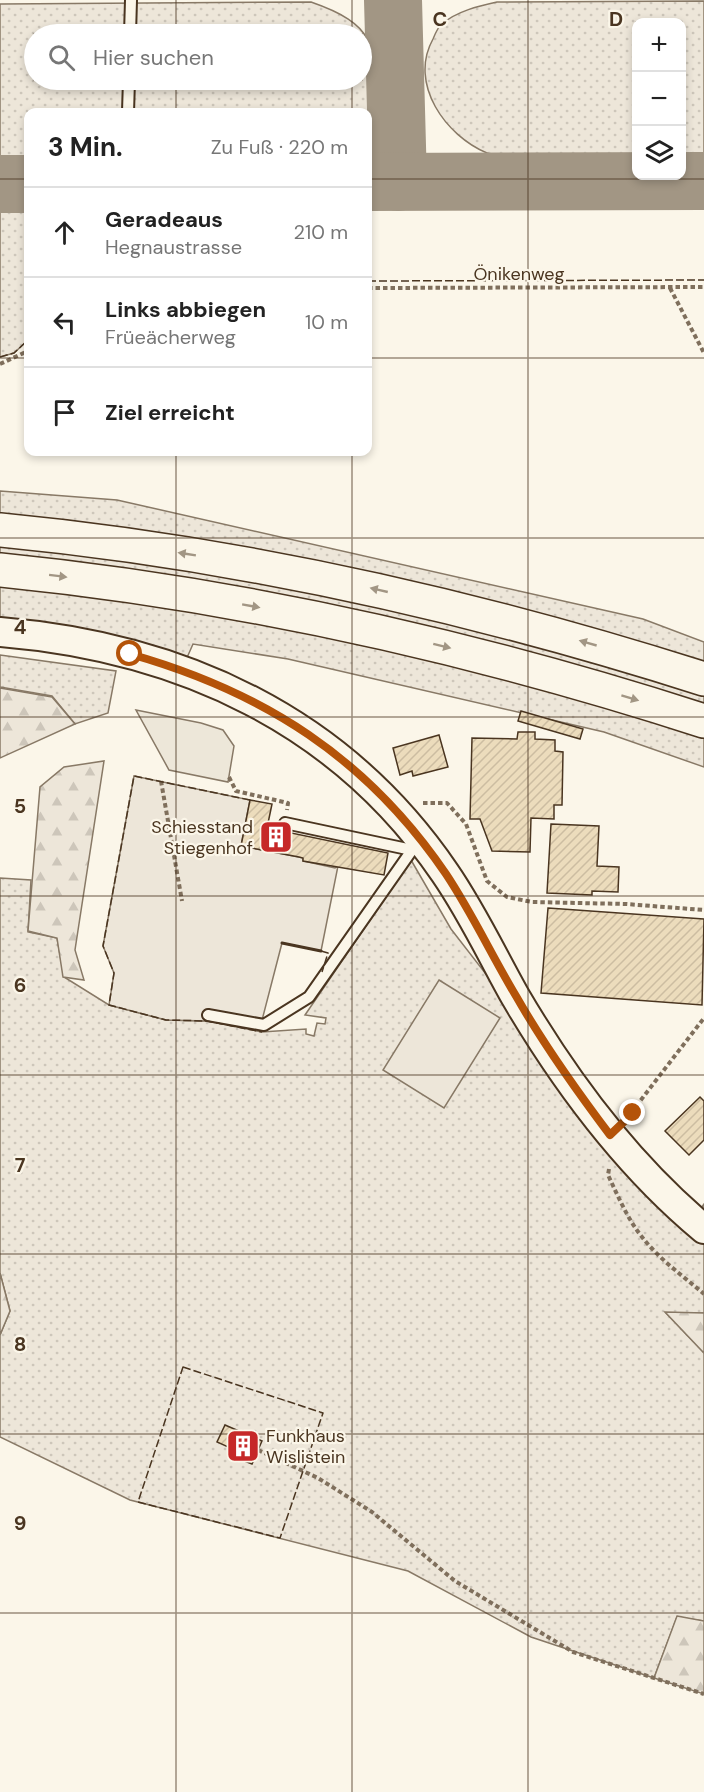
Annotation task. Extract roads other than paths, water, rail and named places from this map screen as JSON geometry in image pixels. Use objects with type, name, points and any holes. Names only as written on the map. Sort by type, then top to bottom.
[{"type":"highway","points":[[0,530],[163,550],[326,579],[523,625],[704,679]]},
{"type":"highway","points":[[0,570],[148,588],[320,618],[553,675],[704,722]]},
{"type":"street","points":[[0,632],[130,654],[182,669],[237,692],[279,714],[323,744],[362,776],[396,810],[417,846],[466,906],[542,1039],[610,1135],[634,1163],[704,1229]]},
{"type":"lane","points":[[130,24],[131,0]]},
{"type":"lane","points":[[128,108],[129,90]]},
{"type":"lane","points":[[208,1015],[264,1025],[309,997],[417,846],[285,823]]},
{"type":"place","name":"Schiesstand Stiegenhof","points":[[276,837]]},
{"type":"place","name":"Funkhaus Wislistein","points":[[243,1446]]}]
